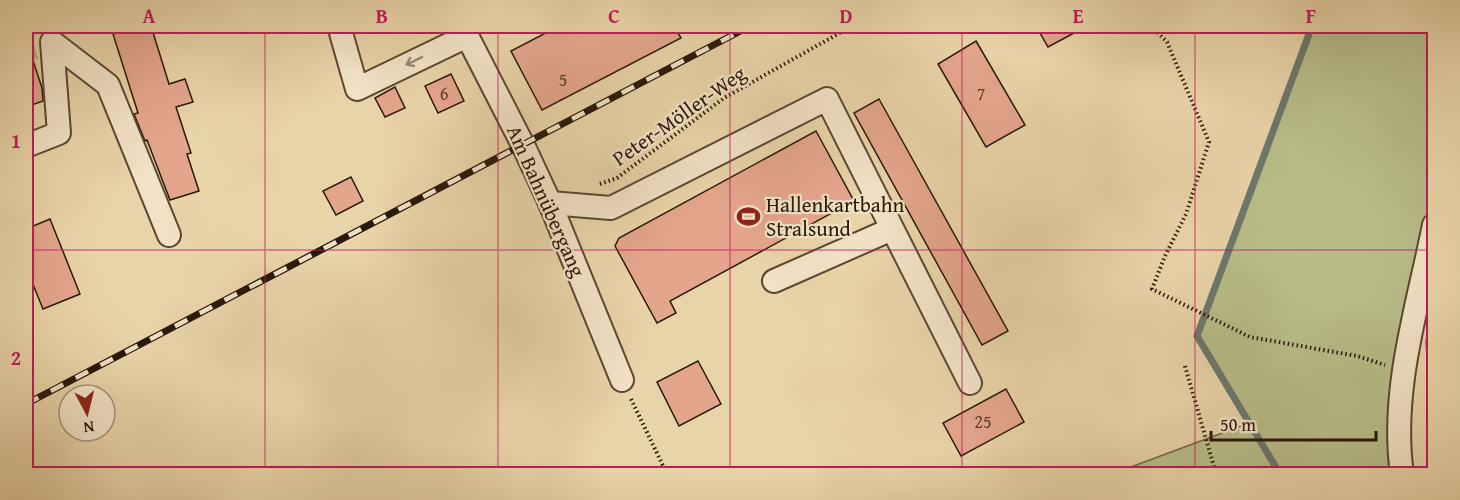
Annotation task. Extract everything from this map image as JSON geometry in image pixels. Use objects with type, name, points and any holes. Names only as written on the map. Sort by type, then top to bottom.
[{"type":"street","points":[[341,33],[357,89],[464,31]]},
{"type":"street","name":"Am Bahnübergang","points":[[464,31],[523,145],[622,380]]},
{"type":"street","points":[[26,146],[59,133],[45,39]]},
{"type":"street","points":[[45,39],[108,86],[169,235]]},
{"type":"street","points":[[549,203],[611,208],[827,99],[970,383]]},
{"type":"street","points":[[1402,474],[1399,414],[1406,364],[1434,225]]},
{"type":"street","points":[[774,281],[892,229]]},
{"type":"path","name":"Peter-Möller-Weg","points":[[598,185],[617,178],[724,98],[852,26]]},
{"type":"path","points":[[1151,26],[1167,42],[1209,142],[1186,214],[1152,290],[1250,337],[1357,356],[1388,366],[1406,364]]},
{"type":"path","points":[[1185,366],[1216,474]]},
{"type":"path","points":[[622,380],[667,474]]},
{"type":"green space","points":[[1312,26],[1434,26],[1434,225],[1406,364],[1402,474],[1112,474],[1249,423],[1197,336]]},
{"type":"green space","points":[[1434,304],[1434,474],[1426,341]]},
{"type":"building","points":[[141,26],[151,26],[169,84],[185,79],[193,102],[176,107],[191,153],[187,154],[199,191],[170,200],[147,140],[145,141],[134,114],[138,113],[113,34]]},
{"type":"building","points":[[559,26],[674,26],[681,38],[542,110],[511,51]]},
{"type":"building","points":[[1036,26],[1087,26],[1048,47]]},
{"type":"building","points":[[976,41],[1025,125],[986,147],[938,64]]},
{"type":"building","points":[[26,48],[29,48],[42,88],[43,101],[26,107]]},
{"type":"building","points":[[451,74],[464,101],[438,113],[425,86]]},
{"type":"building","points":[[395,87],[405,108],[385,117],[375,98]]},
{"type":"building","points":[[879,99],[1008,331],[982,345],[854,113]]},
{"type":"building","points":[[816,131],[854,201],[670,301],[676,313],[657,323],[615,246],[619,238]]},
{"type":"building","points":[[351,177],[363,201],[336,215],[323,191]]},
{"type":"building","points":[[50,219],[80,294],[43,309],[26,267],[26,229]]},
{"type":"building","points":[[698,361],[721,404],[679,426],[657,382]]},
{"type":"building","points":[[1006,389],[1024,422],[961,456],[943,423]]},
{"type":"waterway","points":[[1280,474],[1197,336],[1312,26]]},
{"type":"tunnel","points":[[26,51],[35,48]]},
{"type":"railway","points":[[26,404],[750,26]]},
{"type":"place","name":"Hallenkartbahn Stralsund","points":[[748,217]]}]
